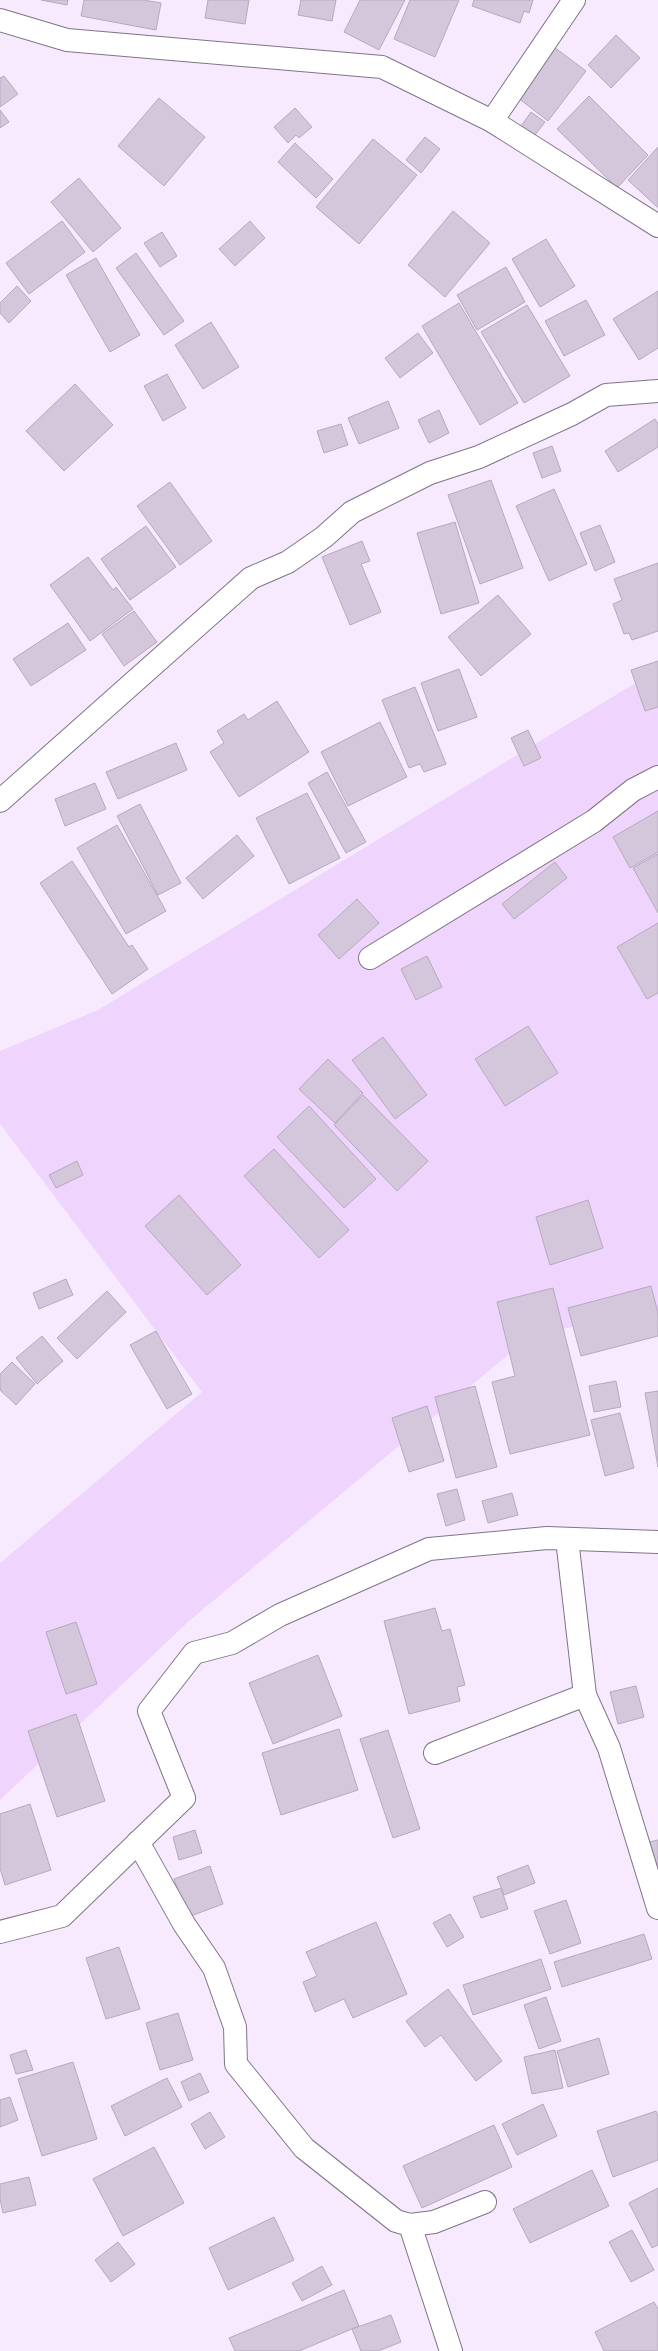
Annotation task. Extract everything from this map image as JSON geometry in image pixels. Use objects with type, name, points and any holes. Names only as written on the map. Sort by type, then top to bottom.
[{"type":"street","points":[[492,121],[574,0]]},
{"type":"street","points":[[0,20],[67,40],[382,67],[492,121],[658,226]]},
{"type":"street","points":[[0,801],[251,578],[288,562],[324,537],[352,512],[430,473],[479,457],[572,414],[606,395],[658,392]]},
{"type":"street","points":[[370,958],[587,825],[633,790],[658,777]]},
{"type":"street","points":[[0,1932],[62,1916],[184,1798],[148,1710],[194,1653],[232,1643],[280,1615],[429,1549],[546,1538],[658,1542]]},
{"type":"street","points":[[567,1539],[585,1695],[609,1748],[658,1908]]},
{"type":"street","points":[[435,1753],[585,1695]]},
{"type":"street","points":[[138,1842],[184,1924],[214,1968],[235,2027],[236,2064],[304,2148],[396,2221],[410,2226],[434,2222],[485,2202]]},
{"type":"street","points":[[410,2226],[451,2351]]},
{"type":"shaded area","points":[[637,682],[658,702],[658,1310],[532,1335],[189,1621],[0,1800],[0,1563],[202,1392],[0,1124],[0,1051],[98,1010]]},
{"type":"building","points":[[41,0],[68,0],[67,5]]},
{"type":"building","points":[[84,0],[143,0],[161,3],[156,30],[81,16]]},
{"type":"building","points":[[208,0],[249,0],[245,24],[205,18]]},
{"type":"building","points":[[301,0],[336,0],[332,21],[298,15]]},
{"type":"building","points":[[360,0],[405,0],[379,50],[344,32]]},
{"type":"building","points":[[410,0],[459,0],[435,57],[394,39]]},
{"type":"building","points":[[474,0],[533,0],[529,13],[524,11],[520,23],[472,6]]},
{"type":"building","points":[[616,35],[640,58],[611,88],[588,65]]},
{"type":"building","points":[[554,47],[586,71],[548,121],[517,97]]},
{"type":"building","points":[[4,76],[18,94],[0,107],[0,78]]},
{"type":"building","points":[[589,96],[648,155],[617,188],[557,129]]},
{"type":"building","points":[[159,98],[205,137],[164,186],[118,146]]},
{"type":"building","points":[[295,108],[312,127],[299,138],[296,135],[288,143],[274,127]]},
{"type":"building","points":[[0,110],[9,122],[0,128]]},
{"type":"building","points":[[531,112],[545,122],[532,139],[519,129]]},
{"type":"building","points":[[425,137],[440,149],[421,173],[406,160]]},
{"type":"building","points":[[373,139],[417,175],[359,244],[316,207]]},
{"type":"building","points":[[295,143],[333,179],[316,198],[278,162]]},
{"type":"building","points":[[658,147],[658,207],[657,207],[628,180]]},
{"type":"building","points":[[79,178],[121,228],[93,252],[51,202]]},
{"type":"building","points":[[453,211],[490,243],[445,297],[408,265]]},
{"type":"building","points":[[62,221],[85,252],[29,294],[6,263]]},
{"type":"building","points":[[250,221],[265,238],[235,266],[219,249]]},
{"type":"building","points":[[162,232],[177,256],[160,267],[144,243]]},
{"type":"building","points":[[546,239],[575,286],[540,307],[512,259]]},
{"type":"building","points":[[136,253],[184,321],[164,335],[116,268]]},
{"type":"building","points":[[96,258],[140,335],[110,352],[66,275]]},
{"type":"building","points":[[506,267],[525,302],[477,330],[457,295]]},
{"type":"building","points":[[17,286],[31,301],[9,323],[0,313],[0,303]]},
{"type":"building","points":[[658,291],[658,348],[639,360],[613,319]]},
{"type":"building","points":[[586,300],[605,335],[564,356],[545,321]]},
{"type":"building","points":[[459,303],[518,403],[480,425],[422,326]]},
{"type":"building","points":[[527,305],[570,376],[524,403],[481,332]]},
{"type":"building","points":[[211,322],[239,367],[203,389],[175,345]]},
{"type":"building","points":[[418,333],[433,353],[400,378],[385,358]]},
{"type":"building","points":[[167,374],[186,408],[163,421],[144,386]]},
{"type":"building","points":[[75,384],[113,425],[64,471],[26,431]]},
{"type":"building","points":[[388,401],[399,428],[359,444],[348,418]]},
{"type":"building","points":[[439,410],[449,433],[429,443],[418,420]]},
{"type":"building","points":[[655,419],[658,424],[658,447],[618,472],[605,451]]},
{"type":"building","points":[[341,424],[348,445],[324,453],[317,431]]},
{"type":"building","points":[[552,446],[561,471],[542,478],[533,453]]},
{"type":"building","points":[[491,480],[523,568],[480,584],[448,495]]},
{"type":"building","points":[[170,482],[212,541],[180,565],[137,506]]},
{"type":"building","points":[[554,489],[587,564],[549,581],[516,506]]},
{"type":"building","points":[[455,522],[479,603],[441,614],[417,533]]},
{"type":"building","points":[[600,525],[615,562],[595,571],[580,533]]},
{"type":"building","points":[[146,526],[176,567],[130,600],[101,559]]},
{"type":"building","points":[[362,541],[370,561],[361,564],[381,612],[350,625],[322,557]]},
{"type":"building","points":[[88,557],[113,590],[116,587],[133,609],[90,641],[50,585]]},
{"type":"building","points":[[658,563],[658,631],[632,640],[629,633],[624,634],[613,604],[622,600],[614,579]]},
{"type":"building","points":[[498,595],[531,634],[481,676],[448,637]]},
{"type":"building","points":[[134,611],[157,642],[124,666],[102,634]]},
{"type":"building","points":[[68,623],[86,650],[31,686],[13,659]]},
{"type":"building","points":[[658,661],[658,707],[645,711],[631,670]]},
{"type":"building","points":[[459,669],[477,717],[438,731],[421,683]]},
{"type":"building","points":[[415,687],[446,764],[424,772],[420,764],[409,768],[382,700]]},
{"type":"building","points":[[277,701],[309,752],[239,797],[210,752],[224,743],[217,731],[244,714],[248,720]]},
{"type":"building","points":[[380,722],[407,777],[348,806],[321,752]]},
{"type":"building","points":[[528,730],[541,758],[524,766],[511,738]]},
{"type":"building","points":[[176,743],[187,770],[118,799],[106,772]]},
{"type":"building","points":[[327,772],[366,842],[346,853],[308,783]]},
{"type":"building","points":[[95,783],[106,809],[65,826],[55,799]]},
{"type":"building","points":[[307,793],[340,858],[289,884],[256,818]]},
{"type":"building","points":[[140,804],[181,883],[158,895],[117,816]]},
{"type":"building","points":[[658,811],[658,852],[630,868],[613,837]]},
{"type":"building","points":[[117,825],[166,911],[126,934],[77,848]]},
{"type":"building","points":[[237,835],[254,856],[203,899],[186,878]]},
{"type":"building","points":[[658,854],[658,913],[633,868]]},
{"type":"building","points":[[72,861],[129,947],[132,945],[148,969],[112,994],[40,883]]},
{"type":"building","points":[[555,862],[567,878],[514,919],[502,904]]},
{"type":"building","points":[[357,899],[379,923],[339,959],[318,935]]},
{"type":"building","points":[[658,923],[658,993],[647,999],[617,947]]},
{"type":"building","points":[[427,956],[442,987],[416,1000],[401,969]]},
{"type":"building","points":[[528,1026],[558,1073],[505,1106],[475,1059]]},
{"type":"building","points":[[383,1037],[427,1095],[395,1119],[352,1060]]},
{"type":"building","points":[[328,1059],[363,1093],[335,1123],[299,1089]]},
{"type":"building","points":[[363,1095],[428,1161],[397,1191],[334,1125]]},
{"type":"building","points":[[309,1106],[376,1179],[344,1208],[277,1137]]},
{"type":"building","points":[[274,1149],[349,1230],[319,1258],[244,1176]]},
{"type":"building","points":[[77,1161],[83,1175],[56,1188],[49,1175]]},
{"type":"building","points":[[179,1195],[241,1265],[207,1295],[145,1226]]},
{"type":"building","points":[[588,1200],[603,1248],[550,1265],[536,1217]]},
{"type":"building","points":[[66,1279],[73,1295],[39,1309],[33,1293]]},
{"type":"building","points":[[651,1286],[658,1313],[658,1336],[581,1356],[568,1308]]},
{"type":"building","points":[[553,1288],[590,1435],[510,1454],[492,1382],[515,1376],[497,1302]]},
{"type":"building","points":[[107,1291],[126,1312],[77,1359],[57,1338]]},
{"type":"building","points":[[156,1331],[192,1394],[167,1409],[130,1345]]},
{"type":"building","points":[[42,1336],[63,1361],[37,1384],[16,1358]]},
{"type":"building","points":[[12,1362],[35,1384],[16,1405],[0,1390],[0,1374]]},
{"type":"building","points":[[616,1381],[621,1407],[594,1412],[589,1386]]},
{"type":"building","points":[[475,1386],[497,1467],[456,1478],[435,1397]]},
{"type":"building","points":[[658,1391],[658,1467],[645,1393]]},
{"type":"building","points":[[427,1406],[444,1461],[409,1472],[392,1418]]},
{"type":"building","points":[[620,1413],[634,1468],[605,1476],[591,1420]]},
{"type":"building","points":[[457,1489],[465,1520],[446,1526],[437,1494]]},
{"type":"building","points":[[512,1493],[518,1515],[488,1523],[482,1501]]},
{"type":"building","points":[[435,1608],[442,1631],[450,1629],[465,1685],[457,1687],[460,1701],[409,1714],[384,1621]]},
{"type":"building","points":[[76,1622],[97,1684],[66,1694],[46,1632]]},
{"type":"building","points":[[318,1655],[342,1716],[273,1744],[249,1683]]},
{"type":"building","points":[[636,1686],[644,1717],[618,1724],[610,1692]]},
{"type":"building","points":[[76,1714],[105,1801],[57,1817],[28,1731]]},
{"type":"building","points":[[339,1729],[358,1790],[281,1815],[262,1753]]},
{"type":"building","points":[[388,1730],[420,1829],[393,1838],[360,1739]]},
{"type":"building","points":[[30,1804],[51,1870],[5,1885],[0,1868],[0,1814]]},
{"type":"building","points":[[195,1830],[202,1853],[179,1860],[173,1837]]},
{"type":"building","points":[[658,1840],[658,1881],[645,1843]]},
{"type":"building","points":[[528,1865],[535,1883],[504,1895],[497,1877]]},
{"type":"building","points":[[210,1866],[223,1904],[188,1917],[174,1879]]},
{"type":"building","points":[[501,1888],[508,1909],[481,1918],[473,1897]]},
{"type":"building","points":[[566,1900],[581,1943],[550,1954],[534,1911]]},
{"type":"building","points":[[450,1914],[464,1937],[447,1947],[433,1923]]},
{"type":"building","points":[[376,1922],[407,1994],[353,2018],[344,1999],[315,2012],[303,1982],[317,1976],[306,1952]]},
{"type":"building","points":[[644,1934],[652,1959],[562,1987],[554,1962]]},
{"type":"building","points":[[119,1947],[140,2009],[106,2019],[86,1958]]},
{"type":"building","points":[[541,1959],[551,1989],[473,2015],[463,1985]]},
{"type":"building","points":[[448,1989],[502,2061],[476,2081],[441,2035],[425,2047],[406,2021]]},
{"type":"building","points":[[546,1997],[561,2041],[539,2049],[524,2005]]},
{"type":"building","points":[[178,2013],[193,2060],[160,2070],[146,2023]]},
{"type":"building","points":[[599,2038],[609,2074],[568,2087],[557,2051]]},
{"type":"building","points":[[26,2050],[33,2070],[16,2074],[10,2055]]},
{"type":"building","points":[[555,2050],[563,2088],[532,2094],[524,2057]]},
{"type":"building","points":[[73,2062],[97,2139],[42,2156],[18,2079]]},
{"type":"building","points":[[200,2073],[209,2092],[189,2101],[181,2082]]},
{"type":"building","points":[[167,2078],[182,2107],[125,2136],[111,2106]]},
{"type":"building","points":[[10,2097],[18,2120],[0,2127],[0,2100]]},
{"type":"building","points":[[543,2104],[557,2136],[517,2155],[502,2124]]},
{"type":"building","points":[[656,2111],[658,2117],[658,2160],[613,2177],[597,2131]]},
{"type":"building","points":[[210,2112],[225,2137],[205,2149],[191,2124]]},
{"type":"building","points":[[494,2125],[512,2167],[422,2208],[403,2166]]},
{"type":"building","points":[[154,2147],[184,2203],[123,2236],[93,2179]]},
{"type":"building","points":[[592,2170],[609,2206],[530,2243],[513,2209]]},
{"type":"building","points":[[29,2177],[36,2205],[3,2213],[0,2199],[0,2184]]},
{"type":"building","points":[[658,2188],[658,2245],[652,2248],[629,2203]]},
{"type":"building","points":[[274,2217],[294,2260],[228,2290],[209,2248]]},
{"type":"building","points":[[632,2230],[654,2270],[631,2282],[609,2242]]},
{"type":"building","points":[[118,2242],[135,2264],[111,2282],[95,2260]]},
{"type":"building","points":[[322,2266],[332,2285],[302,2301],[292,2283]]},
{"type":"building","points":[[344,2290],[359,2326],[299,2351],[235,2351],[229,2338]]},
{"type":"building","points":[[654,2302],[658,2309],[658,2351],[604,2351],[595,2332]]},
{"type":"building","points":[[391,2315],[401,2342],[378,2351],[361,2351],[352,2329]]}]
